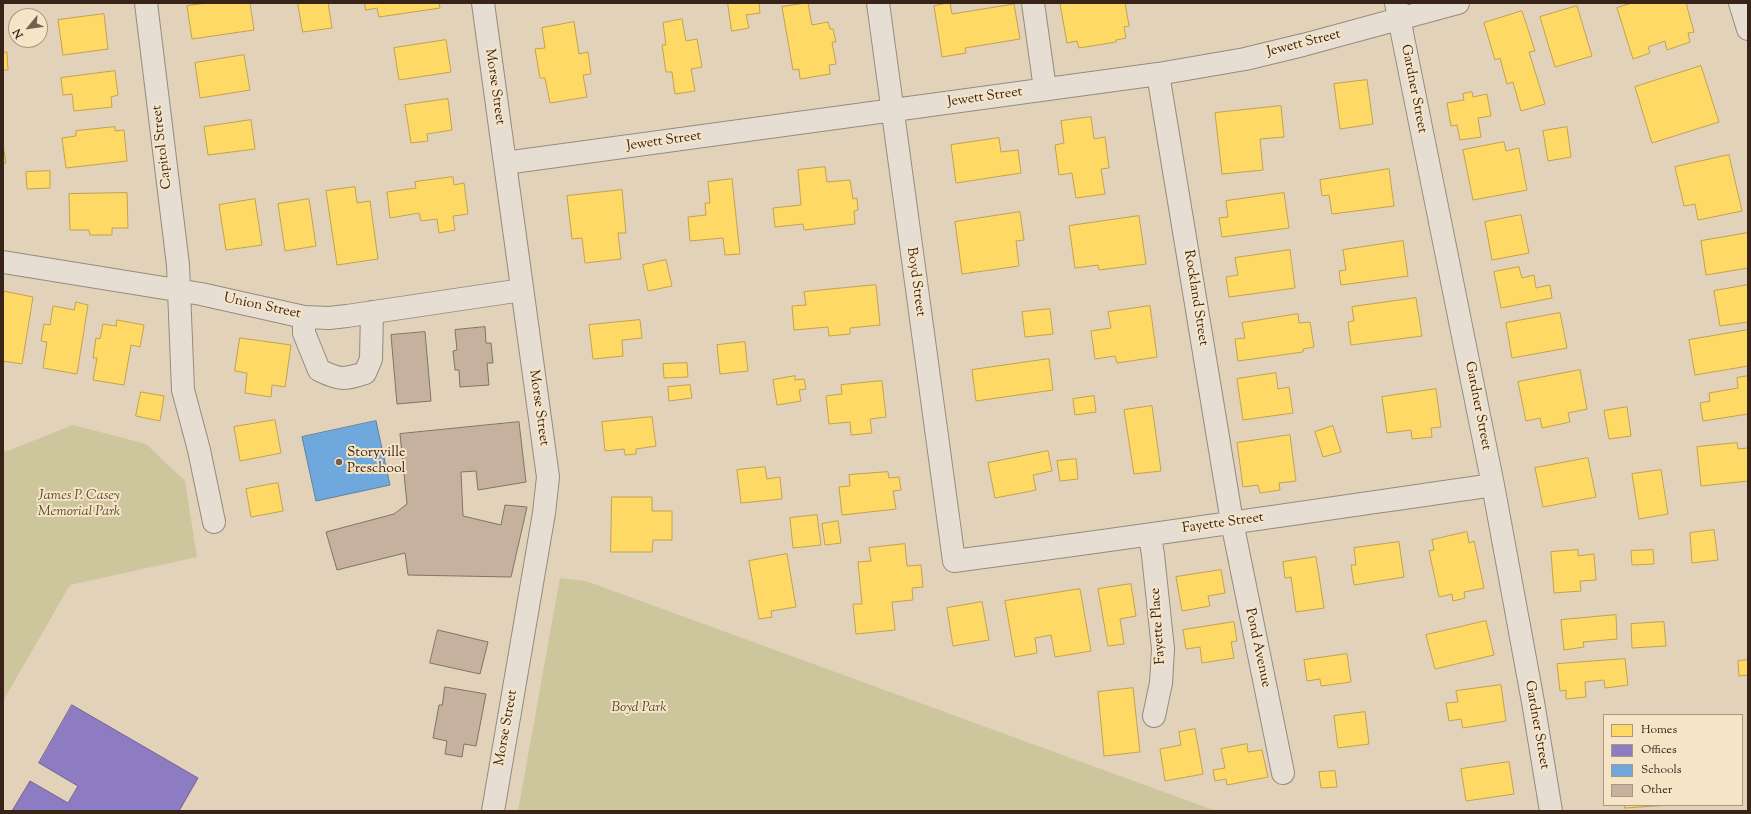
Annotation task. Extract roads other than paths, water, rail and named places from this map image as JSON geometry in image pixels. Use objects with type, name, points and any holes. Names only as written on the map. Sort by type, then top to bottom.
[{"type":"street","name":"Capitol Street","points":[[146,3],[178,265],[183,390],[199,450],[214,522]]},
{"type":"street","name":"Morse Street","points":[[483,3],[548,477],[544,513],[493,811]]},
{"type":"street","name":"Boyd Street","points":[[878,3],[954,561]]},
{"type":"street","points":[[1033,3],[1045,89]]},
{"type":"street","name":"Jewett Street","points":[[505,163],[1158,74],[1245,59],[1303,45],[1398,11],[1458,3]]},
{"type":"street","points":[[1740,3],[1748,29]]},
{"type":"street","name":"Gardner Street","points":[[1398,11],[1493,485],[1533,702],[1551,811]]},
{"type":"street","name":"Rockland Street","points":[[1158,74],[1232,522]]},
{"type":"street","name":"Union Street","points":[[3,262],[178,290],[304,317],[329,318],[522,290]]},
{"type":"street","points":[[304,317],[304,334],[319,370],[333,377],[348,379],[364,373],[371,359],[372,312]]},
{"type":"street","name":"Fayette Street","points":[[954,561],[1150,536],[1232,522],[1493,485]]},
{"type":"street","name":"Pond Avenue","points":[[1232,522],[1283,774]]},
{"type":"street","name":"Fayette Place","points":[[1150,536],[1163,649],[1161,683],[1154,716]]},
{"type":"place","name":"Storyville Preschool","points":[[339,462]]},
{"type":"park label","name":"James P. Casey Memorial Park","points":[[79,506]]},
{"type":"park label","name":"Boyd Park","points":[[639,709]]}]
